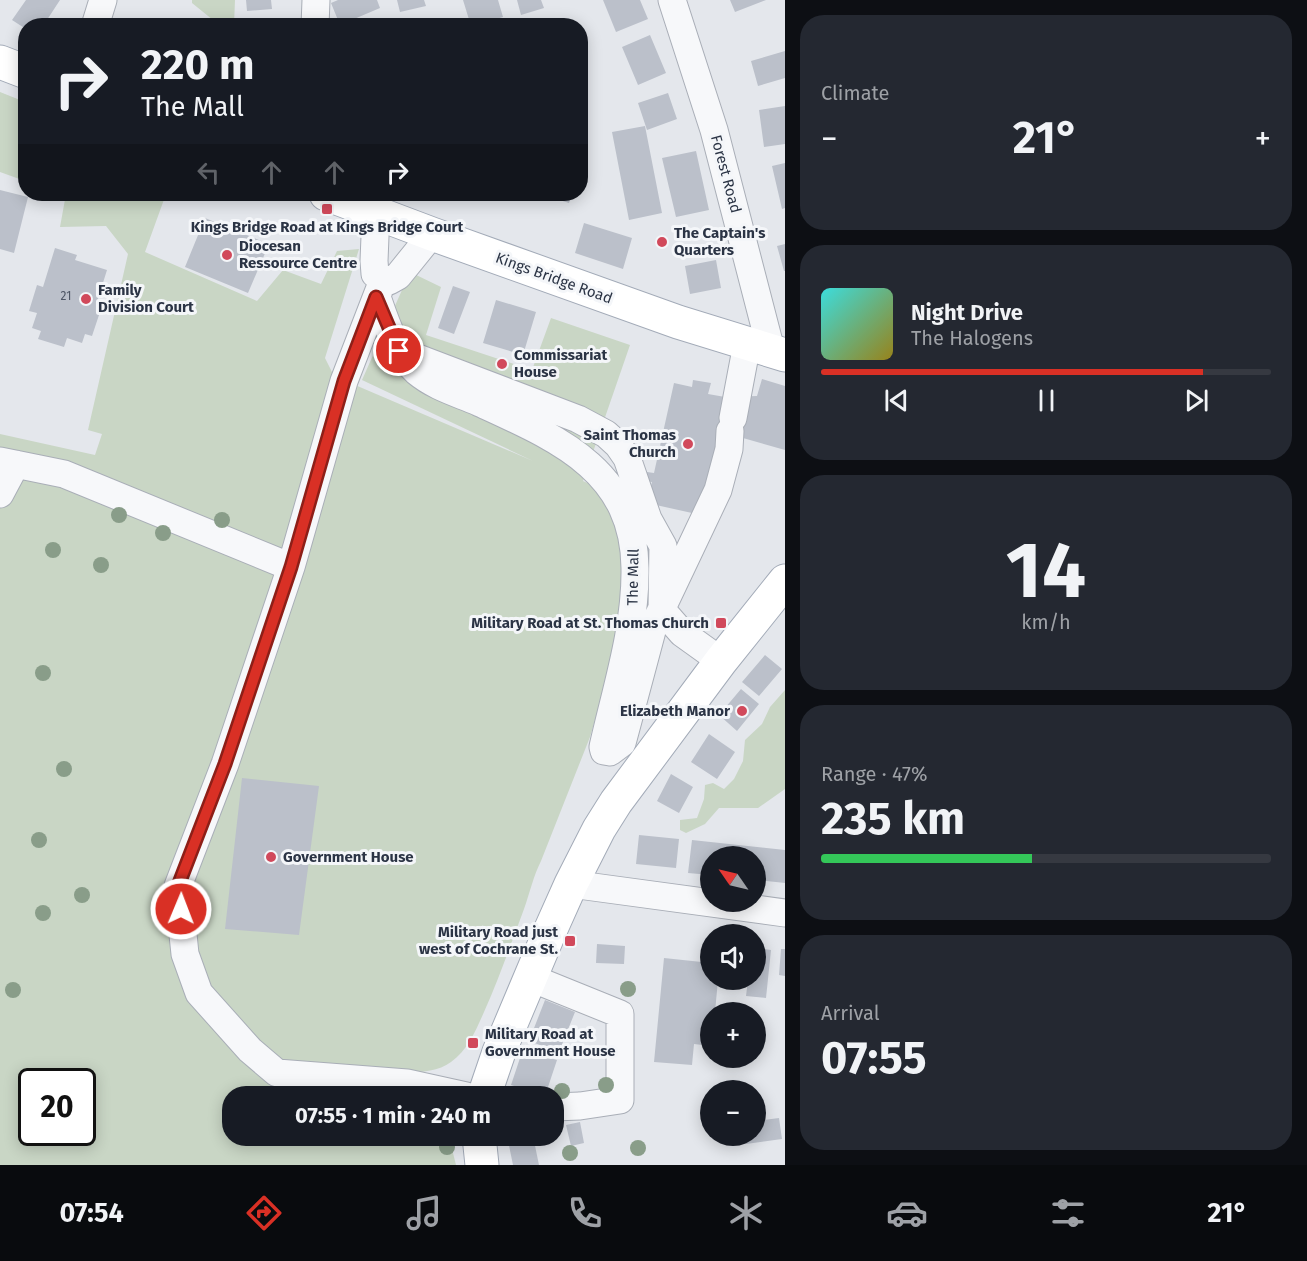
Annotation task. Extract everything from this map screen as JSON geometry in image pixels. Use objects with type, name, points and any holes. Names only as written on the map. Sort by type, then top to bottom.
[{"type":"main road","points":[[0,62],[18,69]]},
{"type":"main road","name":"Kings Bridge Road","points":[[345,201],[657,314],[768,350]]},
{"type":"main road","points":[[487,1086],[499,1052],[571,884],[598,829],[721,662],[785,581]]},
{"type":"main road","points":[[480,1146],[482,1165]]},
{"type":"street","points":[[97,18],[103,0]]},
{"type":"street","points":[[315,18],[316,0]]},
{"type":"street","name":"Forest Road","points":[[672,0],[714,130],[768,350]]},
{"type":"street","name":"The Mall","points":[[376,212],[375,274],[399,351],[416,371],[436,386],[477,402],[564,445],[596,469],[606,479],[617,498],[633,538],[634,598],[604,751],[610,752],[622,743],[653,627],[662,610]]},
{"type":"street","points":[[420,1086],[277,1072],[250,1050],[199,993],[186,954],[178,886],[225,764],[291,567],[344,381],[380,288],[398,276],[432,234]]},
{"type":"street","points":[[662,610],[718,490],[729,448],[732,424],[768,350]]},
{"type":"street","points":[[399,351],[578,419],[606,434],[618,445],[627,458],[648,519],[663,546],[662,610],[682,633],[721,662]]},
{"type":"street","points":[[0,494],[8,462],[64,474],[291,567]]},
{"type":"street","points":[[571,884],[785,913]]},
{"type":"street","points":[[531,978],[620,1014],[620,1100],[564,1107]]},
{"type":"green space","points":[[192,0],[235,0],[234,18],[211,18],[192,3]]},
{"type":"green space","points":[[0,92],[18,99],[18,178],[0,172]]},
{"type":"green space","points":[[65,201],[163,201],[145,252],[257,301],[283,270],[321,284],[337,251],[359,249],[325,358],[334,376],[533,461],[362,380],[410,272],[441,287],[426,335],[532,370],[551,318],[630,345],[583,481],[596,487],[604,498],[620,539],[625,601],[590,737],[536,873],[500,974],[475,1033],[462,1052],[446,1065],[407,1073],[408,1086],[222,1086],[222,1146],[451,1146],[456,1165],[0,1165],[0,434],[95,455],[102,434],[88,430],[128,254],[106,226],[60,227]]},
{"type":"green space","points":[[785,690],[785,789],[758,808],[719,808],[705,824],[686,833],[680,830],[680,820],[697,818],[704,799],[705,785],[713,783],[724,789],[734,779],[743,761],[745,740],[762,724],[770,707]]},
{"type":"building","points":[[26,0],[60,0],[48,18],[18,18],[18,24],[12,20]]},
{"type":"building","points":[[246,0],[271,0],[272,9],[247,11]]},
{"type":"building","points":[[338,0],[377,0],[380,8],[356,18],[337,18],[331,3]]},
{"type":"building","points":[[397,0],[424,0],[426,6],[400,12]]},
{"type":"building","points":[[463,0],[498,0],[503,17],[469,18]]},
{"type":"building","points":[[517,0],[541,0],[544,8],[521,15]]},
{"type":"building","points":[[603,0],[640,0],[648,19],[616,32]]},
{"type":"building","points":[[730,0],[766,0],[735,12]]},
{"type":"building","points":[[650,35],[666,73],[638,85],[622,47]]},
{"type":"building","points":[[785,51],[785,78],[758,86],[751,61]]},
{"type":"building","points":[[668,93],[677,119],[647,130],[638,103]]},
{"type":"building","points":[[785,106],[785,144],[764,147],[759,110]]},
{"type":"building","points":[[645,126],[662,213],[629,220],[612,132]]},
{"type":"building","points":[[696,151],[709,210],[676,217],[662,158]]},
{"type":"building","points":[[785,163],[785,208],[782,209],[772,166]]},
{"type":"building","points":[[0,190],[18,194],[18,201],[27,201],[14,253],[0,249]]},
{"type":"building","points":[[205,218],[269,244],[248,293],[185,267]]},
{"type":"building","points":[[584,223],[632,238],[623,269],[575,253]]},
{"type":"building","points":[[785,244],[785,271],[784,271],[777,246]]},
{"type":"building","points":[[55,248],[77,255],[75,260],[107,270],[96,305],[102,306],[92,336],[85,334],[82,343],[67,338],[64,347],[38,339],[41,331],[32,328],[37,313],[29,311],[37,285],[43,287]]},
{"type":"building","points":[[716,260],[721,288],[690,294],[685,266]]},
{"type":"building","points":[[453,286],[470,292],[454,334],[438,328]]},
{"type":"building","points":[[496,300],[536,312],[523,355],[483,343]]},
{"type":"building","name":"Saint Thomas Church","points":[[762,379],[785,386],[785,450],[743,438],[744,434],[719,429],[701,515],[647,503],[652,482],[645,481],[647,472],[654,473],[674,383],[692,387],[693,380],[711,383],[708,394],[725,397],[757,396]]},
{"type":"building","points":[[765,655],[782,669],[759,696],[742,682]]},
{"type":"building","points":[[741,689],[759,704],[737,731],[719,715]]},
{"type":"building","points":[[709,734],[735,752],[717,779],[691,762]]},
{"type":"building","points":[[671,774],[693,787],[679,813],[657,801]]},
{"type":"building","name":"Government House","points":[[242,778],[319,786],[299,935],[225,929]]},
{"type":"building","points":[[639,835],[679,839],[676,868],[636,864]]},
{"type":"building","points":[[692,840],[748,846],[700,846],[700,874],[688,873]]},
{"type":"building","points":[[766,848],[785,850],[785,883],[766,881]]},
{"type":"building","points":[[597,944],[625,946],[624,964],[596,963]]},
{"type":"building","points":[[766,949],[771,950],[766,998],[746,996],[747,990],[766,990]]},
{"type":"building","points":[[781,949],[785,949],[785,976],[779,975]]},
{"type":"building","points":[[664,958],[700,962],[700,990],[717,990],[716,1002],[700,1002],[700,1045],[694,1044],[692,1065],[654,1062]]},
{"type":"building","points":[[545,1000],[575,1012],[559,1052],[529,1041]]},
{"type":"building","points":[[523,1049],[557,1060],[548,1086],[511,1085]]},
{"type":"building","points":[[779,1118],[782,1139],[766,1141],[766,1120]]},
{"type":"building","points":[[580,1122],[584,1143],[571,1146],[566,1125]]},
{"type":"building","points":[[509,1146],[535,1146],[539,1165],[513,1165]]},
{"type":"place","name":"Kings Bridge Road at Kings Bridge Court","points":[[327,209]]},
{"type":"place","name":"The Captain's Quarters","points":[[662,242]]},
{"type":"place","name":"Diocesan Ressource Centre","points":[[227,255]]},
{"type":"place","name":"Family Division Court","points":[[86,299]]},
{"type":"place","name":"Commissariat House","points":[[502,364]]},
{"type":"place","name":"Saint Thomas Church","points":[[688,444]]},
{"type":"place","name":"Military Road at St. Thomas Church","points":[[721,623]]},
{"type":"place","name":"Elizabeth Manor","points":[[742,711]]},
{"type":"place","name":"Government House","points":[[271,857]]},
{"type":"place","name":"Military Road just west of Cochrane St.","points":[[570,941]]},
{"type":"place","name":"Military Road at Government House","points":[[473,1043]]},
{"type":"route","points":[[181,909],[178,886],[225,764],[291,567],[344,381],[376,297],[399,351]]}]
